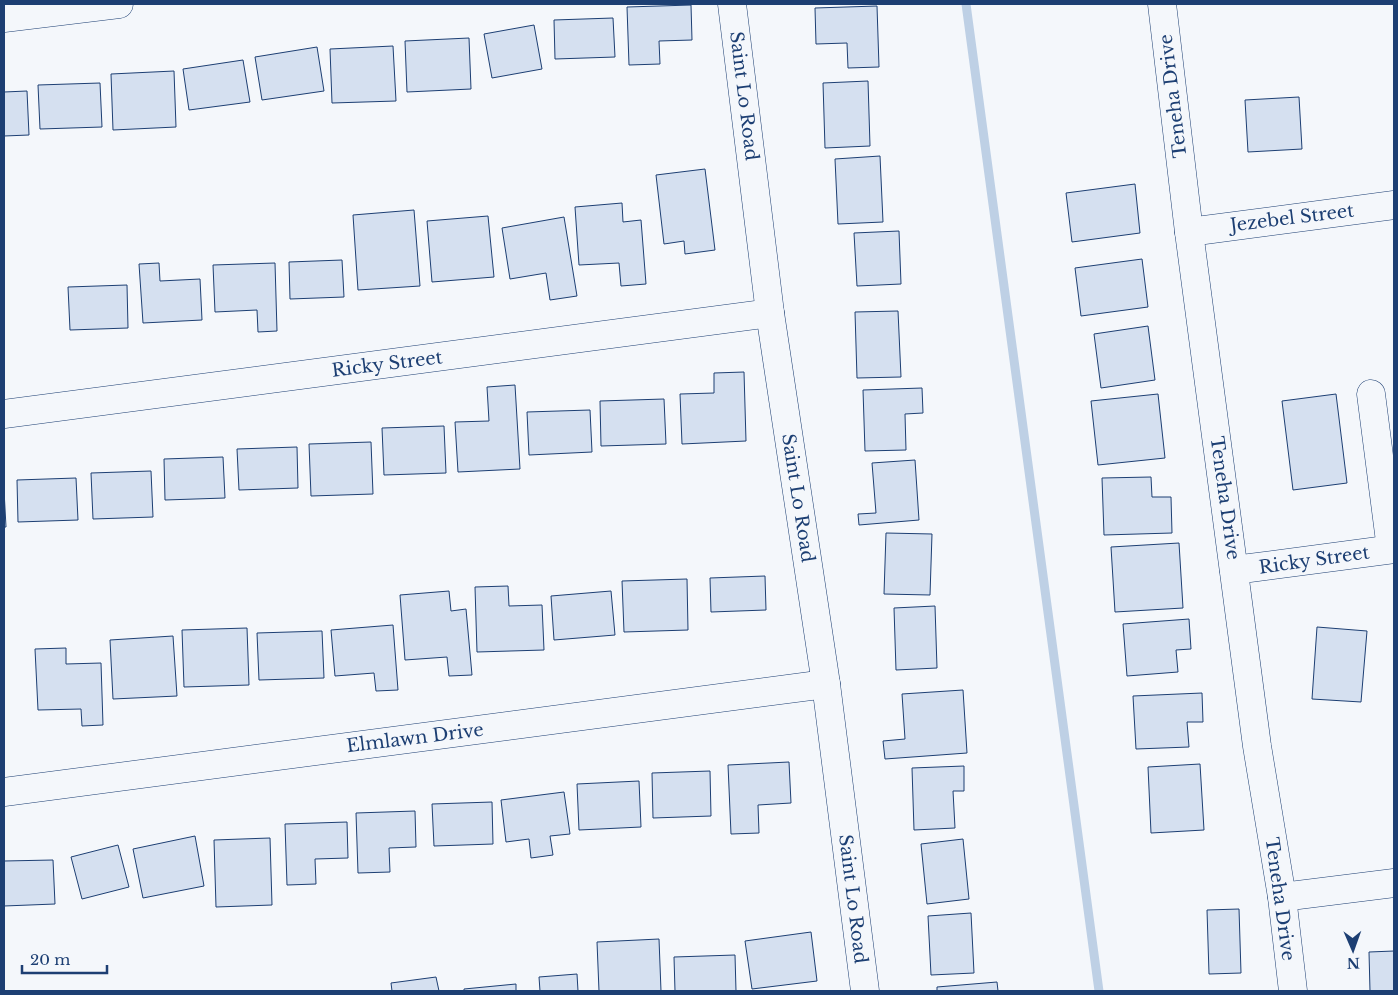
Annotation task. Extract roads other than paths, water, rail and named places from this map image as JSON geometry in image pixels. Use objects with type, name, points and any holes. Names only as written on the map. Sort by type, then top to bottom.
[{"type":"street","points":[[4,18],[119,4]]},
{"type":"street","name":"Saint Lo Road","points":[[732,4],[770,313],[826,684],[865,991]]},
{"type":"street","name":"Teneha Drive","points":[[1162,4],[1189,232],[1257,746],[1282,897],[1293,991]]},
{"type":"street","name":"Jezebel Street","points":[[1189,232],[1394,205]]},
{"type":"street","name":"Ricky Street","points":[[4,414],[770,313]]},
{"type":"street","points":[[1371,394],[1393,549]]},
{"type":"street","name":"Ricky Street","points":[[1234,570],[1393,549]]},
{"type":"street","name":"Elmlawn Drive","points":[[4,792],[826,684]]},
{"type":"street","points":[[1282,897],[1394,883]]},
{"type":"waterway","points":[[966,4],[1099,991]]}]
